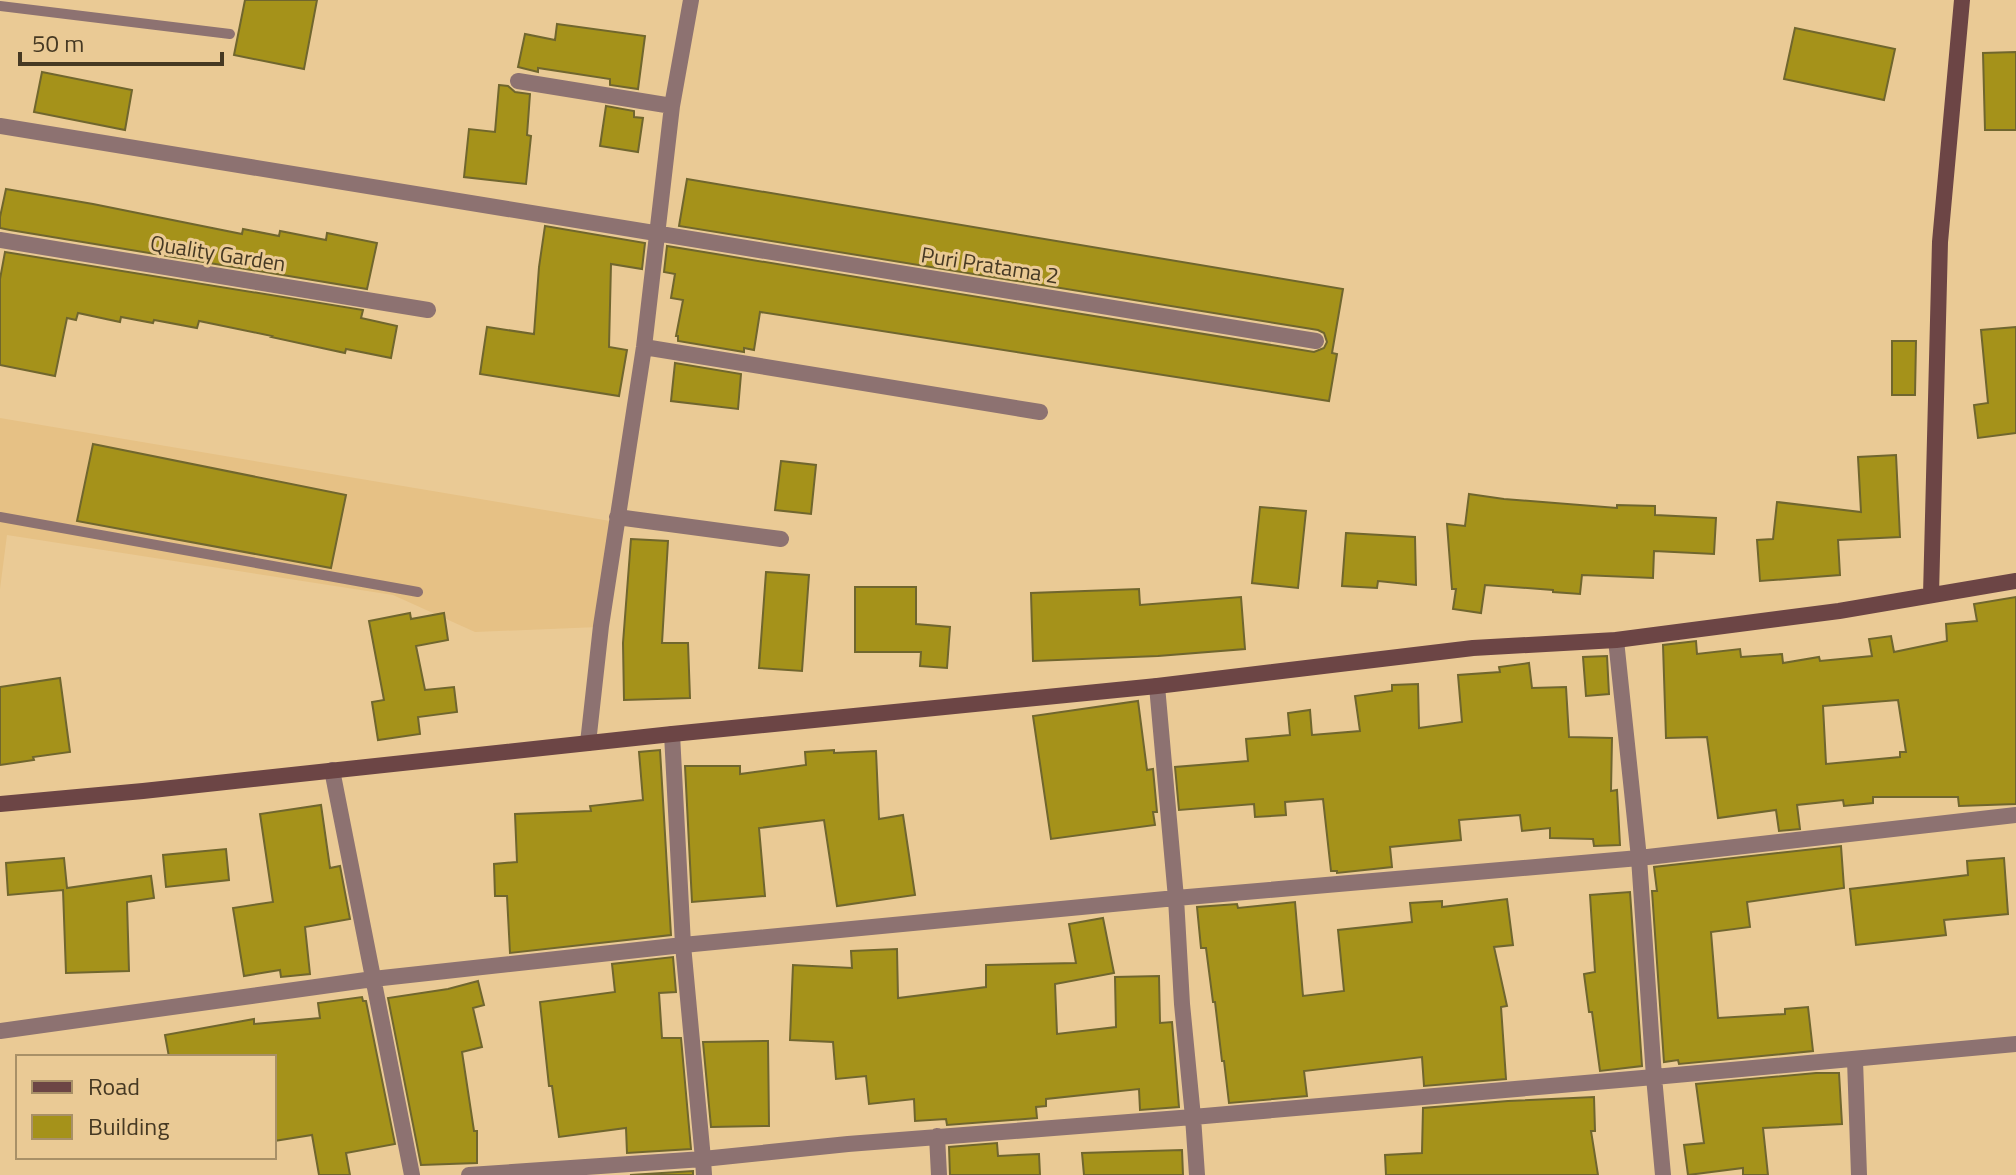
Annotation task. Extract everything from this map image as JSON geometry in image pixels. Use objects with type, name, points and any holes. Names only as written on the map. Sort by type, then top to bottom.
[{"type":"main road","points":[[1931,595],[1940,242],[1962,0]]},
{"type":"main road","points":[[0,804],[1157,686],[1473,648],[1616,640],[1839,611],[2016,581]]},
{"type":"street","points":[[588,743],[601,626],[644,347],[672,106],[691,0]]},
{"type":"street","points":[[518,81],[672,106]]},
{"type":"street","name":"Puri Pratama 2","points":[[0,126],[1316,341]]},
{"type":"street","name":"Quality Garden","points":[[0,240],[428,310]]},
{"type":"street","points":[[644,347],[1040,412]]},
{"type":"street","points":[[617,517],[781,539]]},
{"type":"street","points":[[1616,640],[1639,858],[1663,1175]]},
{"type":"street","points":[[1157,686],[1197,1175]]},
{"type":"street","points":[[672,734],[683,945],[704,1167]]},
{"type":"street","points":[[332,770],[412,1175]]},
{"type":"street","points":[[0,1031],[373,979],[683,945],[1639,858],[2016,815]]},
{"type":"street","points":[[469,1175],[704,1167],[937,1136],[1193,1117],[2016,1044]]},
{"type":"street","points":[[1855,1060],[1859,1175]]},
{"type":"street","points":[[937,1136],[939,1175]]},
{"type":"lane","points":[[0,6],[230,34]]},
{"type":"lane","points":[[0,517],[418,592]]},
{"type":"shaded area","points":[[0,418],[610,521],[598,627],[475,632],[393,595],[7,535],[0,589]]},
{"type":"building","points":[[245,0],[317,0],[304,69],[234,55]]},
{"type":"building","points":[[557,24],[645,36],[638,89],[610,85],[610,79],[518,67],[525,34],[555,40]]},
{"type":"building","points":[[1795,28],[1895,49],[1884,100],[1784,79]]},
{"type":"building","points":[[2016,52],[2016,130],[1985,130],[1983,53]]},
{"type":"building","points":[[42,72],[132,90],[125,130],[34,112]]},
{"type":"building","points":[[499,85],[530,94],[527,135],[531,136],[526,184],[464,177],[469,129],[495,132]]},
{"type":"building","points":[[606,106],[634,111],[634,117],[643,118],[638,152],[600,146]]},
{"type":"building","points":[[687,179],[1343,289],[1332,353],[1337,354],[1329,401],[760,312],[754,350],[744,348],[744,352],[678,341],[676,336],[683,300],[671,298],[675,274],[664,272],[667,246],[1314,352],[1324,348],[1327,342],[1324,333],[1318,330],[679,226]]},
{"type":"building","points":[[6,189],[242,234],[243,229],[279,236],[280,231],[326,240],[327,233],[377,243],[367,289],[0,228]]},
{"type":"building","points":[[545,226],[645,243],[642,269],[611,264],[609,347],[627,350],[619,396],[480,374],[487,327],[534,334]]},
{"type":"building","points":[[5,252],[363,310],[361,318],[397,326],[391,358],[346,349],[345,353],[199,321],[197,328],[121,317],[120,322],[78,313],[76,320],[67,318],[55,376],[0,365],[0,279]]},
{"type":"building","points":[[2016,327],[2016,433],[1978,438],[1974,405],[1988,403],[1981,330]]},
{"type":"building","points":[[1892,341],[1916,341],[1915,395],[1892,395]]},
{"type":"building","points":[[675,363],[741,374],[738,409],[671,401]]},
{"type":"building","points":[[93,444],[346,495],[331,568],[77,521]]},
{"type":"building","points":[[1896,455],[1900,537],[1838,540],[1840,575],[1760,581],[1757,540],[1773,539],[1777,502],[1861,512],[1858,457]]},
{"type":"building","points":[[781,461],[816,465],[811,514],[775,510]]},
{"type":"building","points":[[1469,494],[1617,508],[1617,505],[1655,506],[1655,515],[1716,518],[1714,554],[1654,551],[1653,578],[1582,575],[1580,594],[1485,585],[1481,613],[1453,609],[1456,589],[1452,589],[1447,524],[1465,526]]},
{"type":"building","points":[[1260,507],[1306,511],[1298,588],[1252,583]]},
{"type":"building","points":[[1346,533],[1415,537],[1416,585],[1378,581],[1377,588],[1342,586]]},
{"type":"building","points":[[631,539],[668,541],[662,643],[688,643],[690,698],[624,700],[623,643]]},
{"type":"building","points":[[766,572],[809,575],[802,671],[759,668]]},
{"type":"building","points":[[855,587],[916,587],[916,624],[950,627],[947,668],[920,666],[921,652],[855,652]]},
{"type":"building","points":[[1139,589],[1140,605],[1241,597],[1245,649],[1033,661],[1031,593]]},
{"type":"building","points":[[2016,597],[2016,804],[1959,806],[1958,797],[1873,797],[1873,803],[1844,806],[1843,800],[1797,805],[1800,829],[1779,831],[1776,810],[1718,818],[1707,737],[1666,738],[1663,645],[1696,641],[1697,654],[1740,649],[1741,657],[1782,654],[1783,663],[1819,657],[1820,661],[1872,656],[1869,639],[1891,636],[1894,652],[1947,641],[1946,624],[1977,621],[1974,604]],"holes":[[[1898,700],[1906,752],[1900,752],[1900,757],[1826,764],[1823,706]]]},
{"type":"building","points":[[410,613],[411,619],[444,613],[448,640],[416,646],[425,690],[454,687],[457,712],[418,717],[420,734],[378,740],[372,702],[384,700],[369,621]]},
{"type":"building","points":[[1607,656],[1609,694],[1586,696],[1583,657]]},
{"type":"building","points":[[1529,663],[1532,688],[1566,687],[1569,737],[1612,738],[1611,791],[1617,790],[1620,845],[1594,846],[1593,839],[1550,838],[1550,828],[1522,831],[1520,815],[1459,820],[1461,840],[1390,847],[1392,867],[1337,873],[1331,871],[1323,799],[1285,802],[1286,815],[1255,817],[1254,804],[1179,810],[1175,767],[1248,761],[1246,739],[1290,735],[1288,713],[1310,710],[1312,735],[1360,731],[1355,696],[1392,691],[1392,685],[1418,684],[1419,728],[1462,722],[1458,675],[1500,672],[1499,667]]},
{"type":"building","points":[[60,678],[70,752],[0,765],[0,687]]},
{"type":"building","points":[[1138,701],[1147,770],[1153,769],[1157,812],[1153,812],[1155,825],[1051,839],[1033,716]]},
{"type":"building","points":[[660,750],[671,935],[510,953],[507,896],[495,896],[494,864],[517,862],[515,814],[591,811],[590,806],[643,800],[639,752]]},
{"type":"building","points":[[834,750],[834,753],[876,751],[879,819],[903,815],[915,895],[837,906],[824,820],[759,828],[765,896],[692,902],[685,766],[740,766],[740,774],[806,765],[805,752]]},
{"type":"building","points":[[321,805],[330,868],[340,866],[350,919],[305,927],[310,974],[281,977],[280,970],[244,976],[233,908],[273,902],[260,814]]},
{"type":"building","points":[[1841,846],[1844,888],[1747,902],[1750,927],[1711,932],[1718,1018],[1785,1014],[1785,1009],[1808,1007],[1813,1051],[1679,1064],[1678,1060],[1664,1062],[1652,891],[1657,891],[1654,867]]},
{"type":"building","points":[[226,849],[229,880],[166,887],[163,855]]},
{"type":"building","points":[[64,858],[67,888],[151,876],[154,898],[127,902],[129,971],[66,973],[63,890],[8,895],[6,863]]},
{"type":"building","points":[[2004,858],[2008,914],[1944,920],[1946,935],[1856,945],[1850,889],[1968,875],[1967,861]]},
{"type":"building","points":[[1630,892],[1642,1066],[1600,1071],[1584,974],[1595,972],[1590,895]]},
{"type":"building","points":[[1507,899],[1513,945],[1494,947],[1507,1006],[1501,1007],[1506,1079],[1424,1086],[1422,1057],[1304,1071],[1307,1096],[1229,1103],[1206,948],[1201,948],[1197,907],[1237,904],[1238,908],[1295,902],[1303,996],[1344,991],[1338,930],[1412,922],[1410,903],[1442,901],[1442,907]]},
{"type":"building","points":[[1103,918],[1114,973],[1055,984],[1057,1034],[1116,1027],[1115,977],[1159,976],[1160,1023],[1172,1022],[1179,1107],[1140,1110],[1139,1089],[1046,1099],[1046,1106],[1036,1107],[1037,1118],[947,1125],[946,1119],[915,1121],[914,1099],[869,1104],[866,1076],[836,1079],[833,1042],[790,1040],[793,965],[852,968],[851,951],[897,949],[898,998],[986,987],[986,965],[1076,963],[1069,924]]},
{"type":"building","points":[[673,957],[676,992],[659,993],[662,1038],[681,1038],[691,1149],[627,1153],[626,1128],[559,1137],[552,1086],[549,1086],[540,1002],[615,992],[612,964]]},
{"type":"building","points":[[478,981],[484,1005],[473,1008],[482,1047],[462,1052],[474,1131],[477,1131],[477,1163],[421,1165],[388,998]]},
{"type":"building","points":[[362,997],[366,1001],[395,1144],[346,1153],[350,1175],[319,1175],[312,1135],[276,1141],[276,1055],[169,1055],[165,1035],[254,1019],[254,1024],[320,1018],[318,1003]]},
{"type":"building","points":[[768,1041],[769,1126],[711,1127],[703,1042]]},
{"type":"building","points":[[1839,1073],[1842,1124],[1763,1128],[1768,1175],[1743,1175],[1743,1168],[1688,1175],[1684,1145],[1704,1143],[1696,1084]]},
{"type":"building","points":[[1594,1097],[1595,1131],[1591,1131],[1598,1175],[1386,1175],[1385,1155],[1422,1153],[1423,1108]]},
{"type":"building","points":[[997,1143],[998,1156],[1039,1154],[1040,1175],[950,1175],[949,1147]]},
{"type":"building","points":[[1182,1150],[1183,1175],[1084,1175],[1082,1153]]},
{"type":"building","points":[[693,1171],[693,1175],[630,1175]]}]
